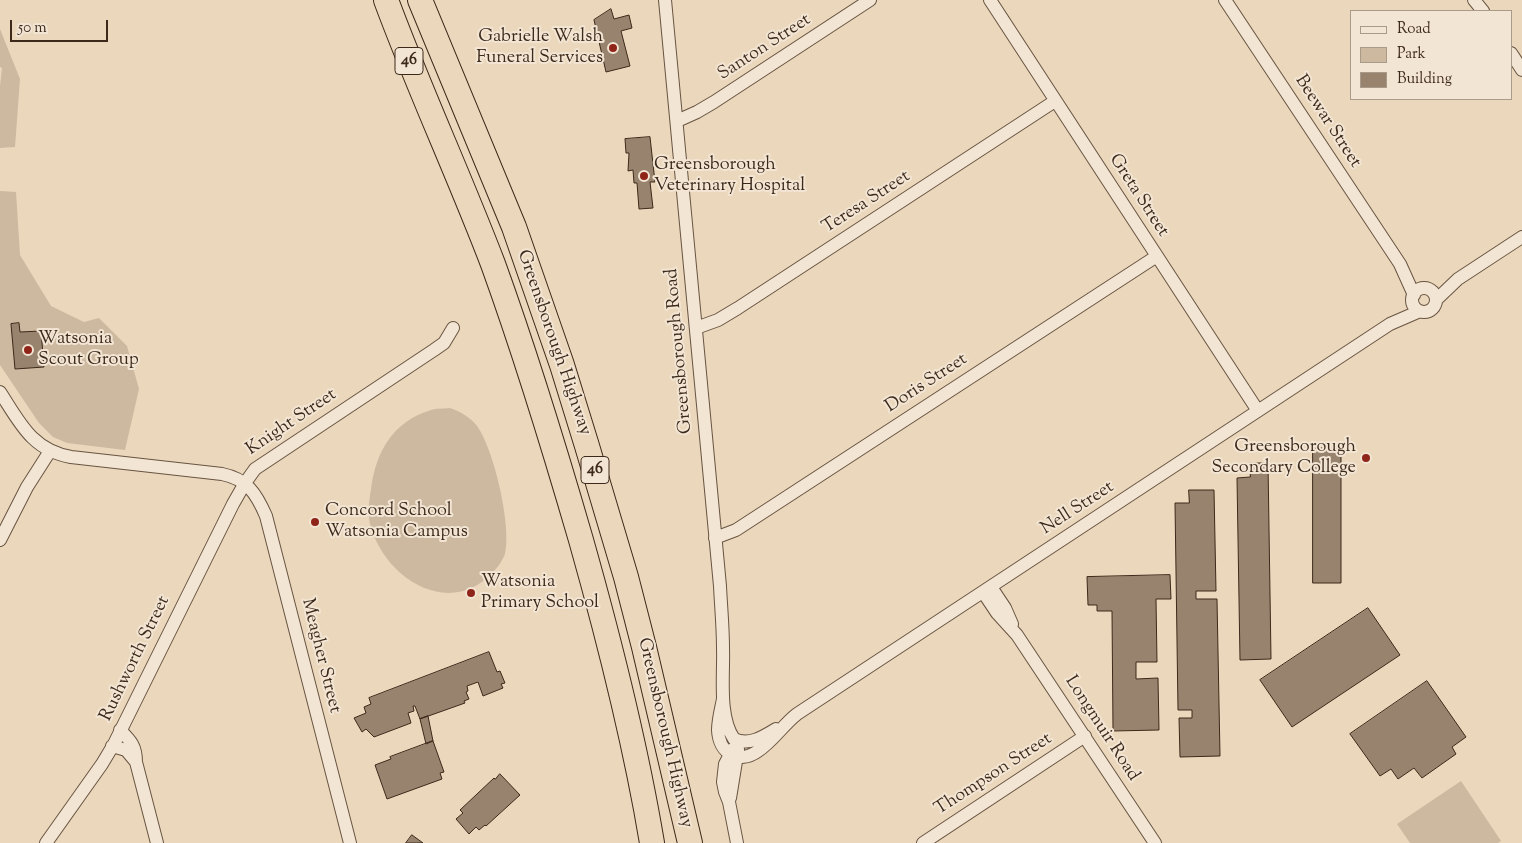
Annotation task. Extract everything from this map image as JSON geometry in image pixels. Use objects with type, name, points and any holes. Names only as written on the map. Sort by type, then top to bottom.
[{"type":"highway","name":"Greensborough Highway","points":[[386,0],[492,263],[521,345],[562,473],[598,602],[635,753],[652,843]]},
{"type":"highway","name":"Greensborough Highway","points":[[420,0],[514,227],[573,401],[638,621],[690,843]]},
{"type":"street","name":"Greensborough Road","points":[[665,0],[716,538],[723,638],[723,699],[718,732],[724,749],[733,756]]},
{"type":"street","name":"Santon Street","points":[[677,121],[714,102],[870,0]]},
{"type":"street","name":"Greta Street","points":[[990,0],[1258,411]]},
{"type":"street","name":"Beewar Street","points":[[1225,0],[1423,298]]},
{"type":"street","points":[[1474,0],[1482,10]]},
{"type":"street","points":[[1512,55],[1522,70]]},
{"type":"street","name":"Teresa Street","points":[[696,328],[718,320],[738,308],[1055,101]]},
{"type":"street","name":"Nell Street","points":[[733,756],[748,757],[757,752],[786,724],[806,709],[1390,324],[1423,298],[1458,279],[1522,236]]},
{"type":"street","name":"Doris Street","points":[[716,538],[736,530],[1156,256]]},
{"type":"street","name":"Knight Street","points":[[45,448],[72,457],[230,475],[245,483],[254,469],[260,464],[444,343],[453,328]]},
{"type":"street","points":[[0,392],[28,433],[45,448],[0,540]]},
{"type":"street","name":"Rushworth Street","points":[[46,843],[112,746],[245,483]]},
{"type":"street","name":"Meagher Street","points":[[245,483],[256,496],[266,516],[350,843]]},
{"type":"street","name":"Longmuir Road","points":[[987,589],[1005,608],[1017,635],[1155,843]]},
{"type":"street","name":"Greensborough Road","points":[[723,699],[730,733],[734,739],[740,742]]},
{"type":"street","name":"Nell Street","points":[[740,742],[753,741],[786,724]]},
{"type":"street","points":[[120,730],[134,746],[136,752],[136,762],[157,843]]},
{"type":"street","name":"Thompson Street","points":[[923,843],[1085,736]]},
{"type":"street","points":[[737,843],[729,802],[733,756],[740,742]]},
{"type":"street","points":[[112,746],[126,750],[136,762]]},
{"type":"green space","points":[[0,29],[20,79],[15,147],[0,148],[0,86],[2,68],[0,67]]},
{"type":"green space","points":[[0,191],[16,192],[20,255],[51,306],[84,322],[99,318],[127,346],[139,389],[125,450],[67,443],[53,437],[39,423],[0,365]]},
{"type":"green space","points":[[450,408],[462,413],[477,426],[490,452],[504,508],[507,542],[505,554],[495,570],[478,585],[460,592],[441,592],[423,587],[405,577],[391,563],[379,546],[369,518],[373,475],[388,440],[406,422],[417,415],[433,409]]},
{"type":"green space","points":[[1461,781],[1501,841],[1498,843],[1410,843],[1397,824]]},
{"type":"building","name":"Gabrielle Walsh Funeral Services","points":[[611,9],[614,19],[629,15],[632,28],[621,31],[630,66],[606,72],[594,20]]},
{"type":"building","name":"Greensborough Veterinary Hospital","points":[[650,137],[655,182],[650,182],[653,208],[639,209],[637,183],[634,183],[633,170],[628,171],[629,153],[626,153],[625,139]]},
{"type":"building","name":"Watsonia Scout Group","points":[[19,323],[20,332],[41,331],[44,367],[15,369],[11,324]]},
{"type":"building","points":[[1313,448],[1341,448],[1341,583],[1313,583]]},
{"type":"building","points":[[1250,463],[1268,463],[1271,659],[1240,660],[1237,478],[1250,477]]},
{"type":"building","points":[[1189,490],[1214,490],[1216,591],[1196,591],[1196,599],[1217,599],[1220,756],[1180,757],[1179,718],[1192,718],[1192,710],[1178,710],[1175,503],[1189,503]]},
{"type":"building","points":[[1170,575],[1171,599],[1156,599],[1157,662],[1136,662],[1136,679],[1158,678],[1159,730],[1113,731],[1112,611],[1097,611],[1097,605],[1088,605],[1087,577]]},
{"type":"building","points":[[1368,608],[1400,655],[1292,727],[1260,680]]},
{"type":"building","points":[[489,652],[497,672],[500,671],[505,683],[501,684],[503,688],[483,696],[478,682],[467,686],[468,691],[466,692],[469,699],[464,701],[465,703],[420,719],[415,706],[413,706],[414,711],[408,713],[411,723],[374,737],[366,729],[362,732],[354,718],[366,713],[364,707],[371,704],[369,698]]},
{"type":"building","points":[[1427,681],[1466,737],[1452,747],[1456,754],[1422,778],[1414,768],[1398,779],[1391,769],[1380,776],[1350,734]]},
{"type":"building","points":[[428,716],[433,741],[426,744],[420,719]]},
{"type":"building","points":[[433,741],[444,772],[440,773],[442,779],[387,799],[375,765],[391,759],[390,757]]},
{"type":"building","points":[[500,774],[520,795],[486,826],[479,830],[476,827],[469,834],[456,819],[463,813],[460,810]]},
{"type":"building","points":[[412,835],[423,843],[406,843]]},
{"type":"place","name":"Gabrielle Walsh Funeral Services","points":[[613,48]]},
{"type":"place","name":"Greensborough Veterinary Hospital","points":[[644,176]]},
{"type":"place","name":"Watsonia Scout Group","points":[[28,350]]},
{"type":"place","name":"Greensborough Secondary College","points":[[1366,458]]},
{"type":"place","name":"Concord School Watsonia Campus","points":[[315,522]]},
{"type":"place","name":"Watsonia Primary School","points":[[471,593]]}]
